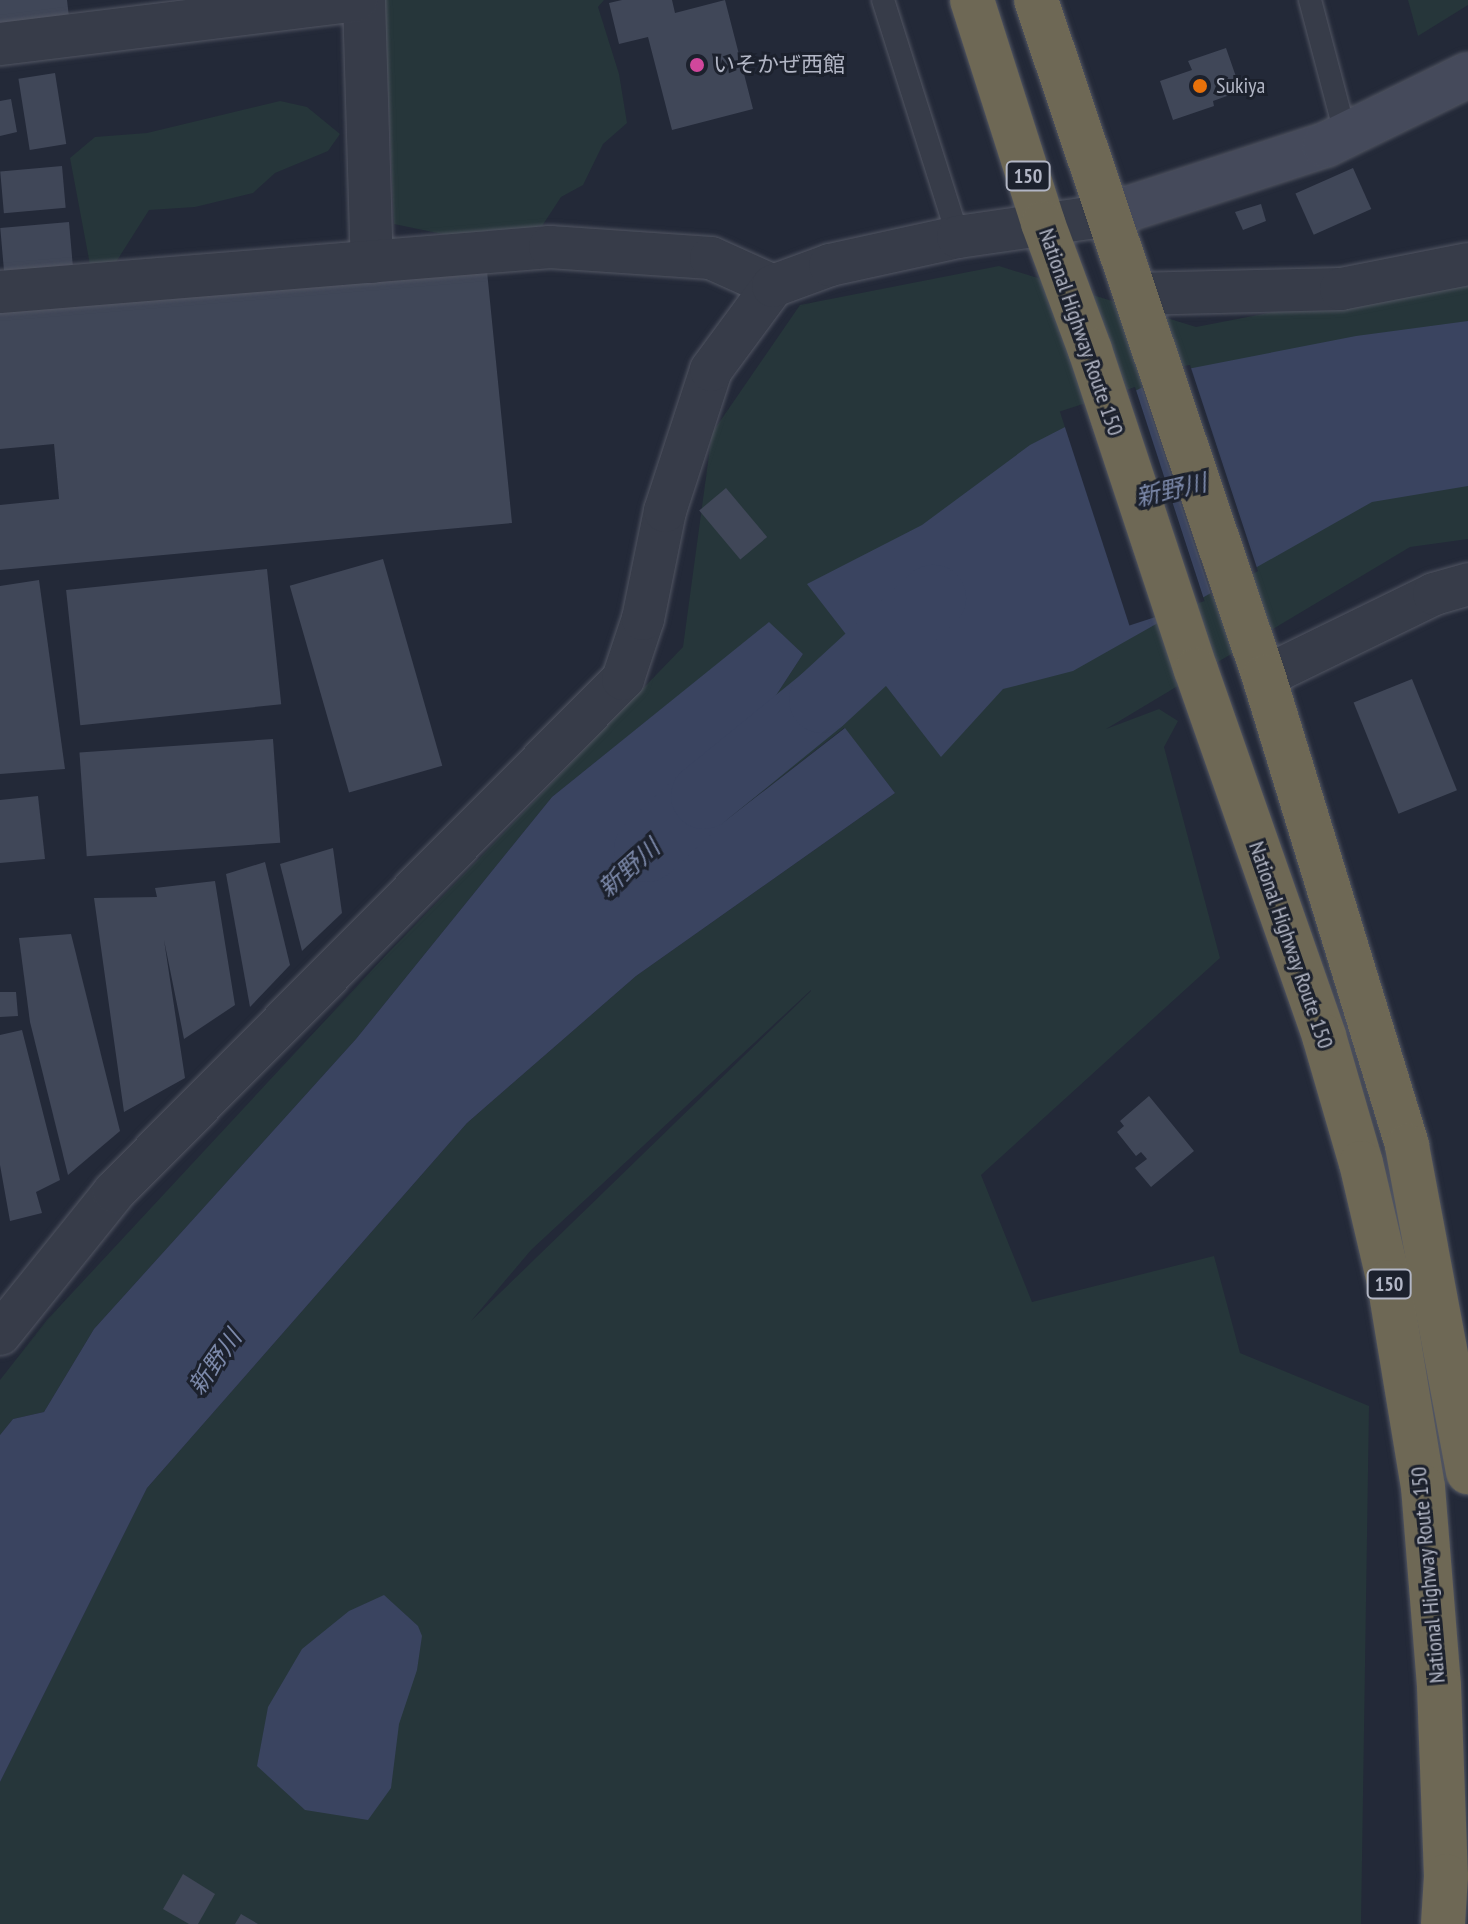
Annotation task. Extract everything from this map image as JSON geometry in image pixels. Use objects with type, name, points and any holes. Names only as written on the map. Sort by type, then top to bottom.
[{"type":"highway","name":"National Highway Route 150","points":[[972,0],[1043,223],[1090,350],[1196,670],[1324,1036],[1361,1163],[1389,1282],[1423,1487],[1439,1686],[1446,1876],[1443,1924]]},
{"type":"highway","name":"150","points":[[1036,0],[1259,663],[1407,1146],[1468,1472]]},
{"type":"street","points":[[0,44],[356,0]]},
{"type":"street","points":[[364,0],[372,262]]},
{"type":"street","points":[[0,1334],[114,1192],[623,679],[643,619],[665,511],[711,370],[773,286],[830,265],[958,237],[1109,215],[1346,136],[1468,75]]},
{"type":"street","points":[[0,292],[550,247],[711,258],[773,286]]},
{"type":"street","points":[[1141,313],[1341,289],[1468,264]]},
{"type":"street","points":[[1259,663],[1434,594],[1468,584]]},
{"type":"lane","points":[[883,0],[958,237]]},
{"type":"lane","points":[[1310,0],[1346,136]]},
{"type":"shaded area","points":[[384,0],[604,0],[598,7],[619,74],[627,123],[603,144],[583,185],[561,197],[542,226],[462,238],[394,224]]},
{"type":"shaded area","points":[[1408,0],[1468,0],[1468,5],[1418,36]]},
{"type":"shaded area","points":[[280,101],[307,107],[340,134],[328,151],[275,173],[253,193],[195,207],[149,210],[116,262],[91,270],[70,158],[95,137],[147,133]]},
{"type":"shaded area","points":[[999,266],[1196,327],[1468,274],[1468,539],[1410,547],[1106,729],[1159,709],[1178,721],[1164,747],[1220,958],[981,1175],[1032,1302],[1214,1256],[1240,1353],[1369,1406],[1361,1924],[0,1924],[0,1782],[147,1488],[467,1123],[636,976],[895,793],[844,728],[660,872],[803,654],[769,623],[552,797],[356,1039],[94,1329],[44,1412],[13,1419],[0,1435],[0,1380],[47,1320],[386,955],[683,647],[712,433],[800,305]],"holes":[[[811,991],[471,1321],[531,1250]]]},
{"type":"water","points":[[1468,321],[1468,486],[1372,502],[1073,671],[1003,689],[941,757],[807,584],[922,525],[1030,445],[1172,372],[1356,336]]},
{"type":"water","points":[[769,622],[803,654],[662,870],[845,728],[895,793],[636,976],[467,1123],[147,1488],[0,1782],[0,1435],[13,1419],[44,1412],[94,1329],[356,1039],[552,797]]},
{"type":"water","points":[[384,1595],[418,1626],[422,1636],[417,1670],[399,1724],[391,1788],[368,1820],[305,1810],[257,1766],[268,1707],[302,1649],[349,1611]]},
{"type":"pier","points":[[1190,365],[1258,571],[1212,597],[1141,384],[1171,368]]},
{"type":"pier","points":[[1135,387],[1205,601],[1129,625],[1060,411]]},
{"type":"building","points":[[0,0],[67,0],[70,26],[0,34]]},
{"type":"building","points":[[672,0],[675,13],[725,0],[753,109],[672,130],[648,37],[619,44],[609,3]]},
{"type":"building","name":"Sukiya","points":[[1226,48],[1241,91],[1213,101],[1214,106],[1173,120],[1160,81],[1192,70],[1188,61]]},
{"type":"building","points":[[55,73],[66,144],[30,150],[18,79]]},
{"type":"building","points":[[11,99],[17,132],[0,136],[0,101]]},
{"type":"building","points":[[62,166],[66,208],[4,213],[0,171]]},
{"type":"building","points":[[1353,168],[1371,209],[1314,235],[1295,194]]},
{"type":"building","points":[[1261,204],[1266,221],[1243,230],[1235,212]]},
{"type":"building","points":[[69,222],[74,277],[5,283],[0,228]]},
{"type":"building","points":[[486,261],[512,523],[0,570],[0,505],[59,499],[54,444],[0,449],[0,307]]},
{"type":"building","points":[[726,488],[767,537],[740,560],[699,510]]},
{"type":"building","points":[[383,559],[442,766],[349,792],[290,586]]},
{"type":"building","points":[[267,569],[281,704],[80,725],[66,590]]},
{"type":"building","points":[[39,580],[65,769],[0,774],[0,586]]},
{"type":"building","points":[[1412,679],[1457,790],[1399,814],[1354,703]]},
{"type":"building","points":[[273,739],[280,843],[87,856],[79,753]]},
{"type":"building","points":[[38,796],[45,859],[0,863],[0,800]]},
{"type":"building","points":[[333,848],[342,913],[302,951],[280,864]]},
{"type":"building","points":[[265,862],[290,965],[250,1007],[226,874]]},
{"type":"building","points":[[215,881],[235,1005],[184,1039],[164,940],[185,1078],[124,1112],[94,898],[157,897],[155,888]]},
{"type":"building","points":[[71,934],[120,1131],[68,1175],[30,1022],[19,938]]},
{"type":"building","points":[[0,992],[16,992],[18,1016],[0,1017]]},
{"type":"building","points":[[22,1030],[60,1180],[36,1192],[42,1213],[10,1221],[0,1165],[0,1035]]},
{"type":"building","points":[[1149,1096],[1194,1151],[1151,1187],[1135,1168],[1147,1159],[1141,1152],[1136,1156],[1117,1132],[1124,1126],[1120,1121]]},
{"type":"building","points":[[183,1874],[215,1894],[198,1924],[189,1924],[163,1909]]},
{"type":"building","points":[[241,1914],[258,1924],[235,1924]]},
{"type":"waterway","name":"新野川","points":[[647,849],[704,796],[822,700],[933,598]]},
{"type":"place","name":"いそかぜ西館","points":[[697,65]]},
{"type":"place","name":"Sukiya","points":[[1200,86]]}]
